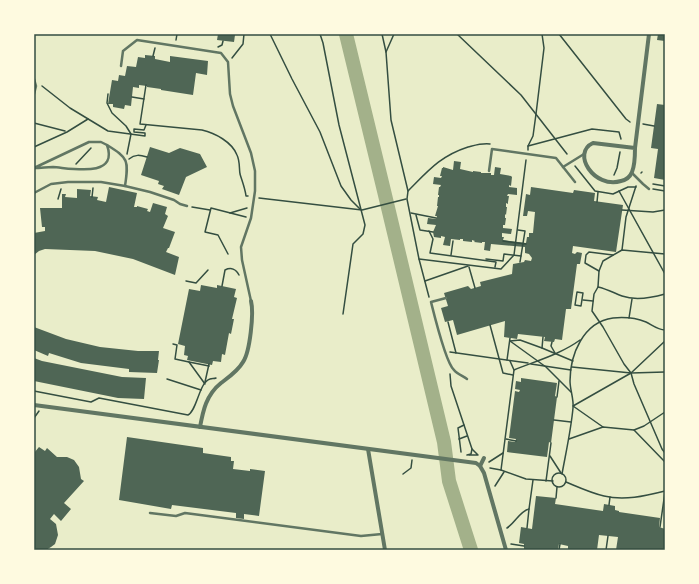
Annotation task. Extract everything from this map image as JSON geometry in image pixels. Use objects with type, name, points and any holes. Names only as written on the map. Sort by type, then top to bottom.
[{"type":"street","points":[[635,148],[592,143],[586,148],[584,154],[585,161],[591,172],[601,181],[609,183],[619,182],[627,179],[632,173],[649,34]]},
{"type":"street","points":[[200,428],[205,407],[212,392],[239,368],[246,358],[252,318],[251,301]]},
{"type":"street","points":[[34,405],[478,464],[484,474],[506,550]]},
{"type":"street","points":[[368,449],[385,550]]},
{"type":"street","points":[[478,464],[484,458]]},
{"type":"lane","points":[[121,66],[123,50],[137,40],[221,53],[228,62],[230,94],[233,106],[255,166],[255,191],[251,218],[241,247],[242,260],[251,301]]},
{"type":"lane","points":[[34,79],[36,86],[34,94]]},
{"type":"lane","points":[[34,168],[89,142],[101,142],[123,155],[126,161],[125,186]]},
{"type":"lane","points":[[34,168],[99,168],[105,163],[108,156],[107,145]]},
{"type":"lane","points":[[489,171],[492,149],[556,158],[575,182]]},
{"type":"lane","points":[[563,167],[584,154]]},
{"type":"lane","points":[[632,173],[649,188]]},
{"type":"lane","points":[[34,193],[51,184],[94,182],[125,186],[157,194],[187,206]]},
{"type":"lane","points":[[446,298],[431,302],[436,323],[453,369],[467,379]]},
{"type":"lane","points":[[150,513],[176,516],[185,513],[361,536],[382,534]]},
{"type":"path","points":[[228,62],[235,56],[243,44],[244,34]]},
{"type":"path","points":[[270,34],[320,132],[341,186],[351,200],[362,210]]},
{"type":"path","points":[[320,34],[339,125],[362,210],[365,228],[361,236],[353,244],[343,314]]},
{"type":"path","points":[[382,34],[386,52],[391,120],[408,192],[407,199],[419,258],[431,302]]},
{"type":"path","points":[[386,52],[394,34]]},
{"type":"path","points":[[457,34],[521,95],[567,154]]},
{"type":"path","points":[[527,151],[533,136],[536,114],[544,48],[542,34]]},
{"type":"path","points":[[559,34],[626,119],[630,122]]},
{"type":"path","points":[[218,47],[222,45],[223,41]]},
{"type":"path","points":[[153,56],[156,43]]},
{"type":"path","points":[[40,85],[60,101],[108,131],[145,136],[146,125]]},
{"type":"path","points":[[146,85],[140,124],[202,130],[209,132],[227,142],[238,156],[246,196],[250,196]]},
{"type":"path","points":[[108,94],[107,103],[112,113],[126,126],[131,134],[126,161]]},
{"type":"path","points":[[132,97],[144,99]]},
{"type":"path","points":[[34,147],[67,132],[88,119]]},
{"type":"path","points":[[34,123],[67,132]]},
{"type":"path","points":[[644,124],[654,126]]},
{"type":"path","points":[[145,129],[134,129],[134,132],[145,133]]},
{"type":"path","points":[[528,146],[556,140],[592,129],[619,132],[621,139]]},
{"type":"path","points":[[76,164],[92,147]]},
{"type":"path","points":[[408,192],[438,162],[452,153],[461,150]]},
{"type":"path","points":[[613,177],[617,168],[620,152]]},
{"type":"path","points":[[126,161],[137,155],[146,158]]},
{"type":"path","points":[[419,258],[501,269],[514,255],[527,157]]},
{"type":"path","points":[[92,197],[94,182]]},
{"type":"path","points":[[58,198],[62,183]]},
{"type":"path","points":[[653,184],[665,186]]},
{"type":"path","points":[[622,250],[626,217],[636,186]]},
{"type":"path","points":[[649,188],[665,191]]},
{"type":"path","points":[[619,191],[665,274]]},
{"type":"path","points":[[597,202],[598,192]]},
{"type":"path","points":[[259,198],[362,210],[407,199]]},
{"type":"path","points":[[193,207],[210,210],[211,208],[251,218]]},
{"type":"path","points":[[230,213],[248,208]]},
{"type":"path","points":[[210,210],[205,232],[218,235],[228,254]]},
{"type":"path","points":[[622,210],[653,212],[665,210]]},
{"type":"path","points":[[410,213],[436,218]]},
{"type":"path","points":[[416,215],[420,230],[433,232]]},
{"type":"path","points":[[518,230],[525,230],[525,244],[520,262]]},
{"type":"path","points":[[429,231],[433,239],[430,253],[496,262],[495,268]]},
{"type":"path","points":[[451,256],[453,241]]},
{"type":"path","points":[[503,241],[525,244]]},
{"type":"path","points":[[665,254],[622,250],[603,261],[599,271],[598,287],[594,294],[592,311],[631,373],[634,384],[665,453]]},
{"type":"path","points":[[599,271],[587,266],[585,263],[586,255],[589,252],[612,255]]},
{"type":"path","points":[[482,260],[503,261],[504,254],[521,256]]},
{"type":"path","points":[[581,259],[586,259]]},
{"type":"path","points":[[425,281],[468,265]]},
{"type":"path","points":[[468,265],[475,288]]},
{"type":"path","points":[[222,286],[225,270],[227,269],[232,268],[235,270],[239,275],[240,280]]},
{"type":"path","points":[[186,281],[196,283],[208,270]]},
{"type":"path","points":[[598,287],[632,299],[654,297],[665,294]]},
{"type":"path","points":[[577,292],[583,293],[581,306],[575,306],[576,298],[577,292]]},
{"type":"path","points":[[629,318],[632,299]]},
{"type":"path","points":[[582,300],[593,301]]},
{"type":"path","points":[[514,370],[539,361],[572,346],[599,322],[612,318],[629,318],[645,321],[660,330],[665,330]]},
{"type":"path","points":[[448,322],[456,353]]},
{"type":"path","points":[[490,325],[503,374],[513,375]]},
{"type":"path","points":[[542,348],[543,337]]},
{"type":"path","points":[[510,339],[520,340],[573,361]]},
{"type":"path","points":[[501,470],[514,370],[508,360],[510,339]]},
{"type":"path","points":[[510,339],[546,367],[571,392]]},
{"type":"path","points":[[562,474],[574,406],[571,392],[571,370],[581,339]]},
{"type":"path","points":[[574,406],[631,373],[665,341]]},
{"type":"path","points":[[552,342],[551,346],[554,353]]},
{"type":"path","points":[[173,344],[177,345],[175,359],[209,365],[205,384]]},
{"type":"path","points":[[450,352],[571,370]]},
{"type":"path","points":[[189,362],[205,384]]},
{"type":"path","points":[[572,367],[631,373],[665,372]]},
{"type":"path","points":[[451,371],[451,386],[472,449],[478,455],[465,455]]},
{"type":"path","points":[[34,391],[92,402],[99,398],[188,415],[193,411],[201,390],[205,384],[209,379],[218,377]]},
{"type":"path","points":[[167,380],[201,390]]},
{"type":"path","points":[[557,397],[559,381]]},
{"type":"path","points":[[574,406],[604,427]]},
{"type":"path","points":[[568,439],[604,427],[634,430],[665,412]]},
{"type":"path","points":[[508,414],[512,415]]},
{"type":"path","points":[[554,420],[571,422]]},
{"type":"path","points":[[461,452],[458,427],[464,425]]},
{"type":"path","points":[[634,430],[665,462]]},
{"type":"path","points":[[459,439],[468,436]]},
{"type":"path","points":[[505,439],[516,441]]},
{"type":"path","points":[[546,481],[551,442]]},
{"type":"path","points":[[469,455],[472,453],[472,449]]},
{"type":"path","points":[[489,462],[503,453]]},
{"type":"path","points":[[550,454],[566,478],[566,482]]},
{"type":"path","points":[[403,474],[412,468],[412,460]]},
{"type":"path","points":[[490,468],[533,480],[552,481]]},
{"type":"path","points":[[495,486],[504,472]]},
{"type":"path","points":[[552,481],[554,476],[562,474]]},
{"type":"path","points":[[527,528],[533,480]]},
{"type":"path","points":[[552,481],[557,487],[556,498]]},
{"type":"path","points":[[557,487],[562,487],[566,482]]},
{"type":"path","points":[[566,482],[610,497],[635,498],[665,491],[664,510],[660,527]]},
{"type":"path","points":[[609,505],[610,497]]},
{"type":"path","points":[[507,528],[523,512],[529,509]]},
{"type":"path","points":[[606,550],[608,536]]},
{"type":"path","points":[[511,544],[524,546]]},
{"type":"path","points":[[559,550],[560,544]]},
{"type":"building","points":[[218,34],[235,35],[234,42],[217,40]]},
{"type":"building","points":[[658,34],[665,34],[665,41],[657,40]]},
{"type":"building","points":[[145,55],[155,56],[155,59],[170,62],[170,56],[208,61],[207,75],[196,73],[193,95],[139,85],[139,88],[133,87],[131,106],[125,105],[124,109],[113,107],[113,104],[108,104],[112,80],[118,81],[119,75],[125,76],[127,66],[136,67],[138,57],[145,58]]},
{"type":"building","points":[[657,104],[665,105],[665,180],[654,178],[658,149],[651,148]]},
{"type":"building","points":[[150,147],[169,153],[180,148],[200,154],[207,167],[186,177],[179,195],[162,189],[164,186],[158,184],[159,181],[141,175]]},
{"type":"building","points":[[454,161],[461,162],[460,169],[473,172],[491,173],[491,175],[494,175],[495,167],[501,168],[500,174],[512,177],[511,186],[509,185],[509,187],[517,188],[517,195],[508,194],[507,196],[509,196],[508,204],[506,203],[506,218],[503,228],[512,229],[511,234],[502,233],[502,237],[504,237],[503,240],[526,243],[529,233],[533,233],[535,212],[528,211],[527,216],[523,216],[526,194],[530,195],[531,187],[573,193],[574,190],[595,193],[594,201],[623,205],[616,252],[573,246],[572,253],[582,253],[580,264],[577,264],[571,309],[566,309],[562,340],[555,339],[554,342],[544,341],[545,337],[518,334],[517,339],[504,337],[505,321],[457,335],[453,320],[445,322],[441,308],[448,306],[444,293],[468,286],[471,289],[481,286],[480,282],[512,274],[513,264],[524,262],[525,260],[531,261],[532,258],[529,254],[525,253],[525,247],[491,244],[490,251],[484,250],[485,242],[482,243],[474,242],[475,241],[472,240],[472,242],[463,241],[463,239],[451,239],[450,246],[443,245],[445,237],[434,237],[433,232],[436,225],[427,224],[428,218],[436,219],[437,216],[435,216],[438,206],[439,187],[441,185],[433,184],[434,177],[441,178],[442,176],[440,176],[443,167],[453,170]]},
{"type":"building","points":[[109,187],[137,193],[134,207],[137,206],[148,209],[147,211],[150,212],[153,203],[167,207],[165,214],[168,216],[163,228],[175,232],[166,252],[179,257],[175,275],[133,259],[95,251],[45,249],[34,255],[34,233],[45,231],[45,227],[42,227],[40,208],[62,208],[62,194],[66,194],[65,197],[77,198],[77,189],[91,190],[90,196],[98,197],[97,200],[106,202]]},
{"type":"building","points":[[201,285],[217,288],[217,285],[236,289],[234,297],[237,298],[232,319],[234,319],[231,334],[229,333],[225,355],[222,354],[221,362],[213,361],[212,365],[187,360],[188,356],[184,355],[185,346],[178,344],[189,289],[200,291]]},
{"type":"building","points":[[34,327],[66,339],[100,347],[138,351],[159,351],[157,373],[129,372],[129,369],[81,363],[49,353],[48,356],[34,350]]},
{"type":"building","points":[[34,358],[42,361],[122,377],[146,378],[144,399],[118,398],[34,381]]},
{"type":"building","points":[[521,378],[557,383],[555,396],[557,397],[551,443],[549,442],[547,457],[507,452],[508,441],[515,442],[516,439],[509,438],[515,391],[519,392],[520,390],[515,389],[516,381],[521,382]]},
{"type":"building","points":[[127,437],[203,448],[203,453],[231,457],[231,461],[234,461],[233,469],[265,471],[259,516],[244,514],[244,519],[236,518],[236,513],[172,505],[171,509],[119,500]]},
{"type":"building","points":[[39,447],[45,451],[47,448],[57,457],[67,457],[74,460],[79,467],[81,479],[84,481],[64,503],[71,509],[61,521],[54,514],[50,519],[56,524],[58,535],[55,544],[46,550],[34,549],[34,453]]},
{"type":"building","points":[[536,496],[556,498],[555,504],[603,511],[604,504],[615,506],[615,510],[619,512],[660,518],[659,527],[665,529],[665,550],[616,550],[618,537],[599,535],[597,550],[568,550],[568,546],[559,544],[558,550],[524,550],[524,544],[519,543],[521,527],[532,529]]},
{"type":"waterway","points":[[346,34],[444,442],[449,481],[471,550]]}]
